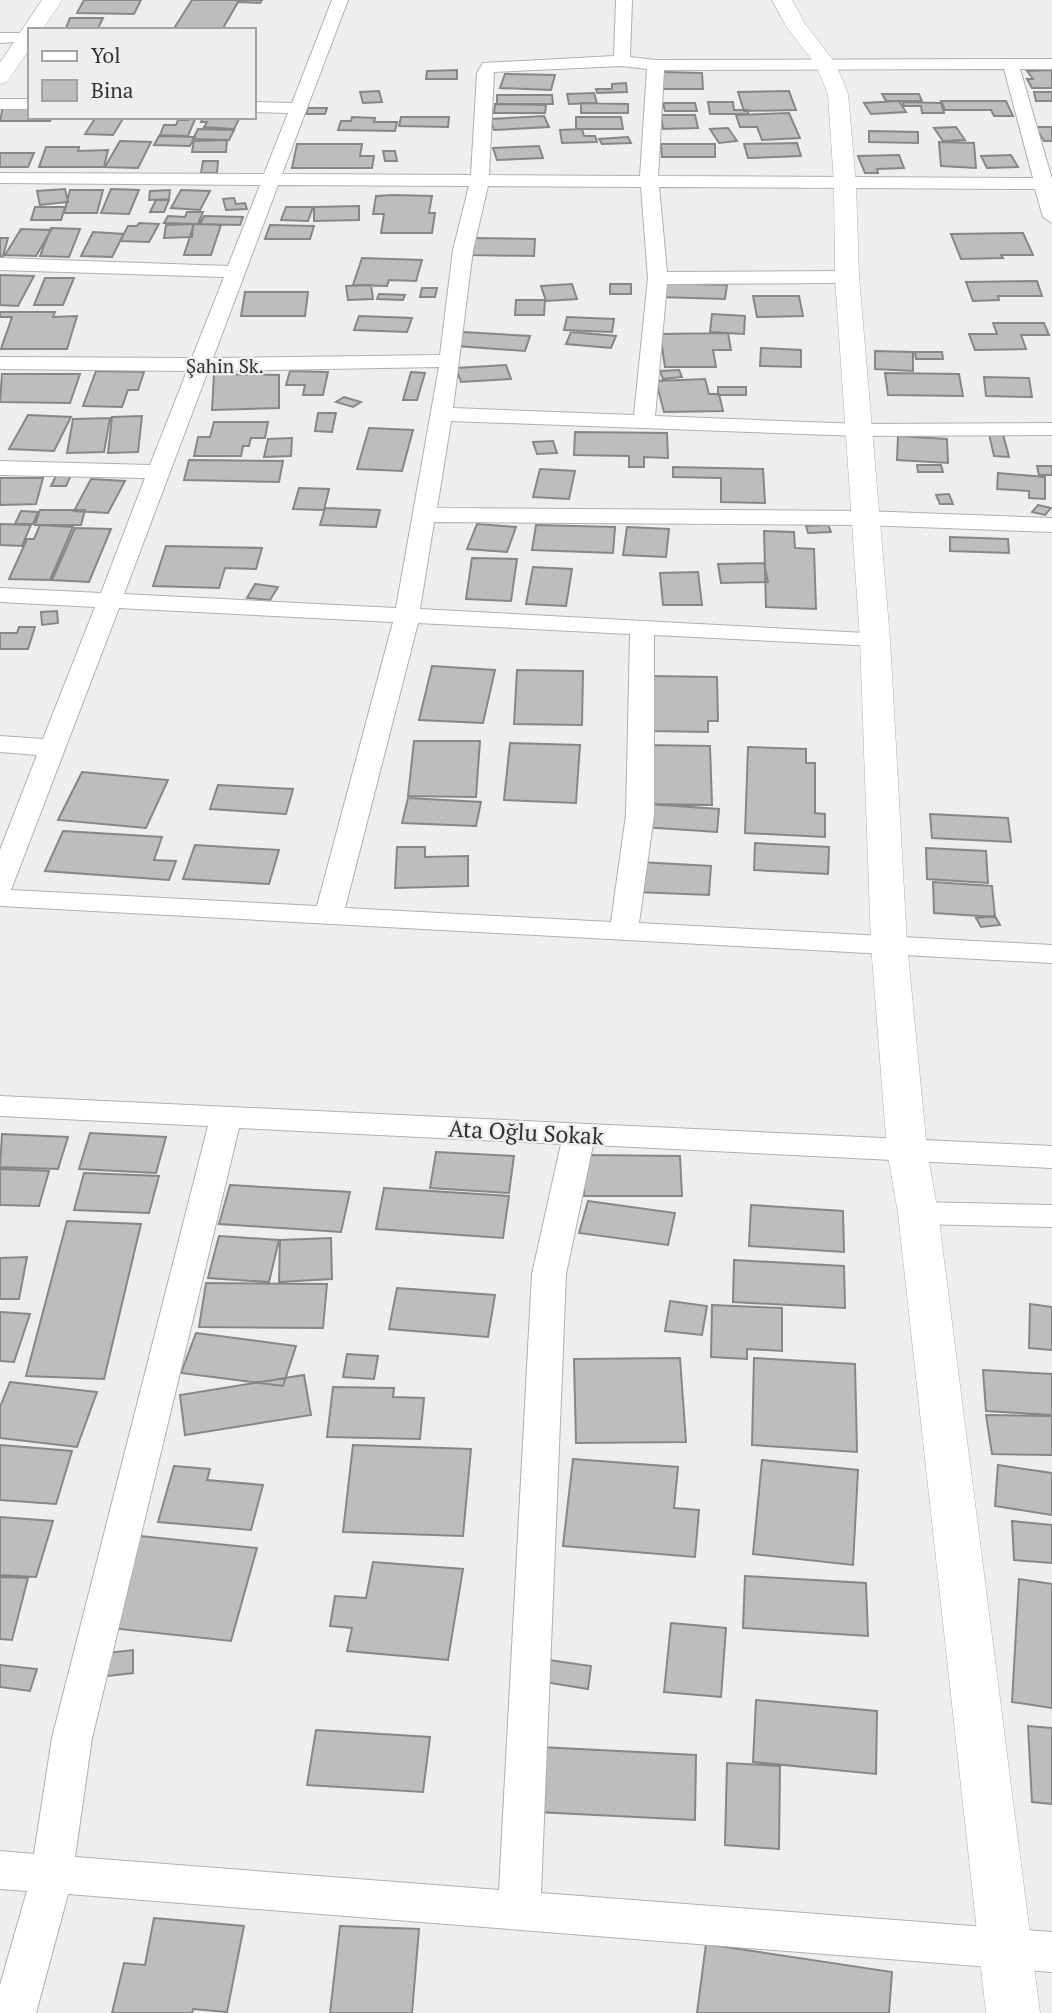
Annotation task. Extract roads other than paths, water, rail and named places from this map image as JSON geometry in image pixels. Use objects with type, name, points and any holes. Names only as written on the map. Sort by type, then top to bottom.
[{"type":"street","points":[[33,28],[52,0]]},
{"type":"street","points":[[0,886],[340,0]]},
{"type":"street","points":[[622,61],[624,0]]},
{"type":"street","points":[[782,0],[796,26],[826,64],[838,94],[845,184],[847,277],[875,639],[889,944],[907,1150],[918,1213],[1013,2013]]},
{"type":"street","points":[[0,38],[28,33]]},
{"type":"street","points":[[0,78],[28,36]]},
{"type":"street","points":[[328,917],[407,617],[450,361],[463,250],[480,180],[485,73],[489,67],[622,61],[656,65],[1052,64]]},
{"type":"street","points":[[644,422],[658,278],[649,180],[656,65]]},
{"type":"street","points":[[1011,65],[1048,184],[1052,217]]},
{"type":"street","points":[[0,104],[28,104]]},
{"type":"street","points":[[256,107],[298,108]]},
{"type":"street","points":[[0,177],[1048,184]]},
{"type":"street","points":[[0,264],[235,272]]},
{"type":"street","points":[[658,278],[847,277]]},
{"type":"street","name":"Şahin Sk.","points":[[0,363],[200,365],[450,361]]},
{"type":"street","points":[[440,414],[859,429],[1052,429]]},
{"type":"street","points":[[0,468],[159,472]]},
{"type":"street","points":[[424,515],[864,518],[1052,525]]},
{"type":"street","points":[[0,595],[875,639]]},
{"type":"street","points":[[624,932],[640,815],[642,629]]},
{"type":"street","points":[[0,744],[53,748]]},
{"type":"street","points":[[0,898],[1052,954]]},
{"type":"street","name":"Ata Oğlu Sokak","points":[[0,1106],[1052,1157]]},
{"type":"street","points":[[14,2013],[52,1875],[72,1738],[226,1118]]},
{"type":"street","points":[[519,1911],[549,1274],[579,1135]]},
{"type":"street","points":[[918,1213],[1052,1216]]},
{"type":"street","points":[[0,1870],[1052,1952]]}]
